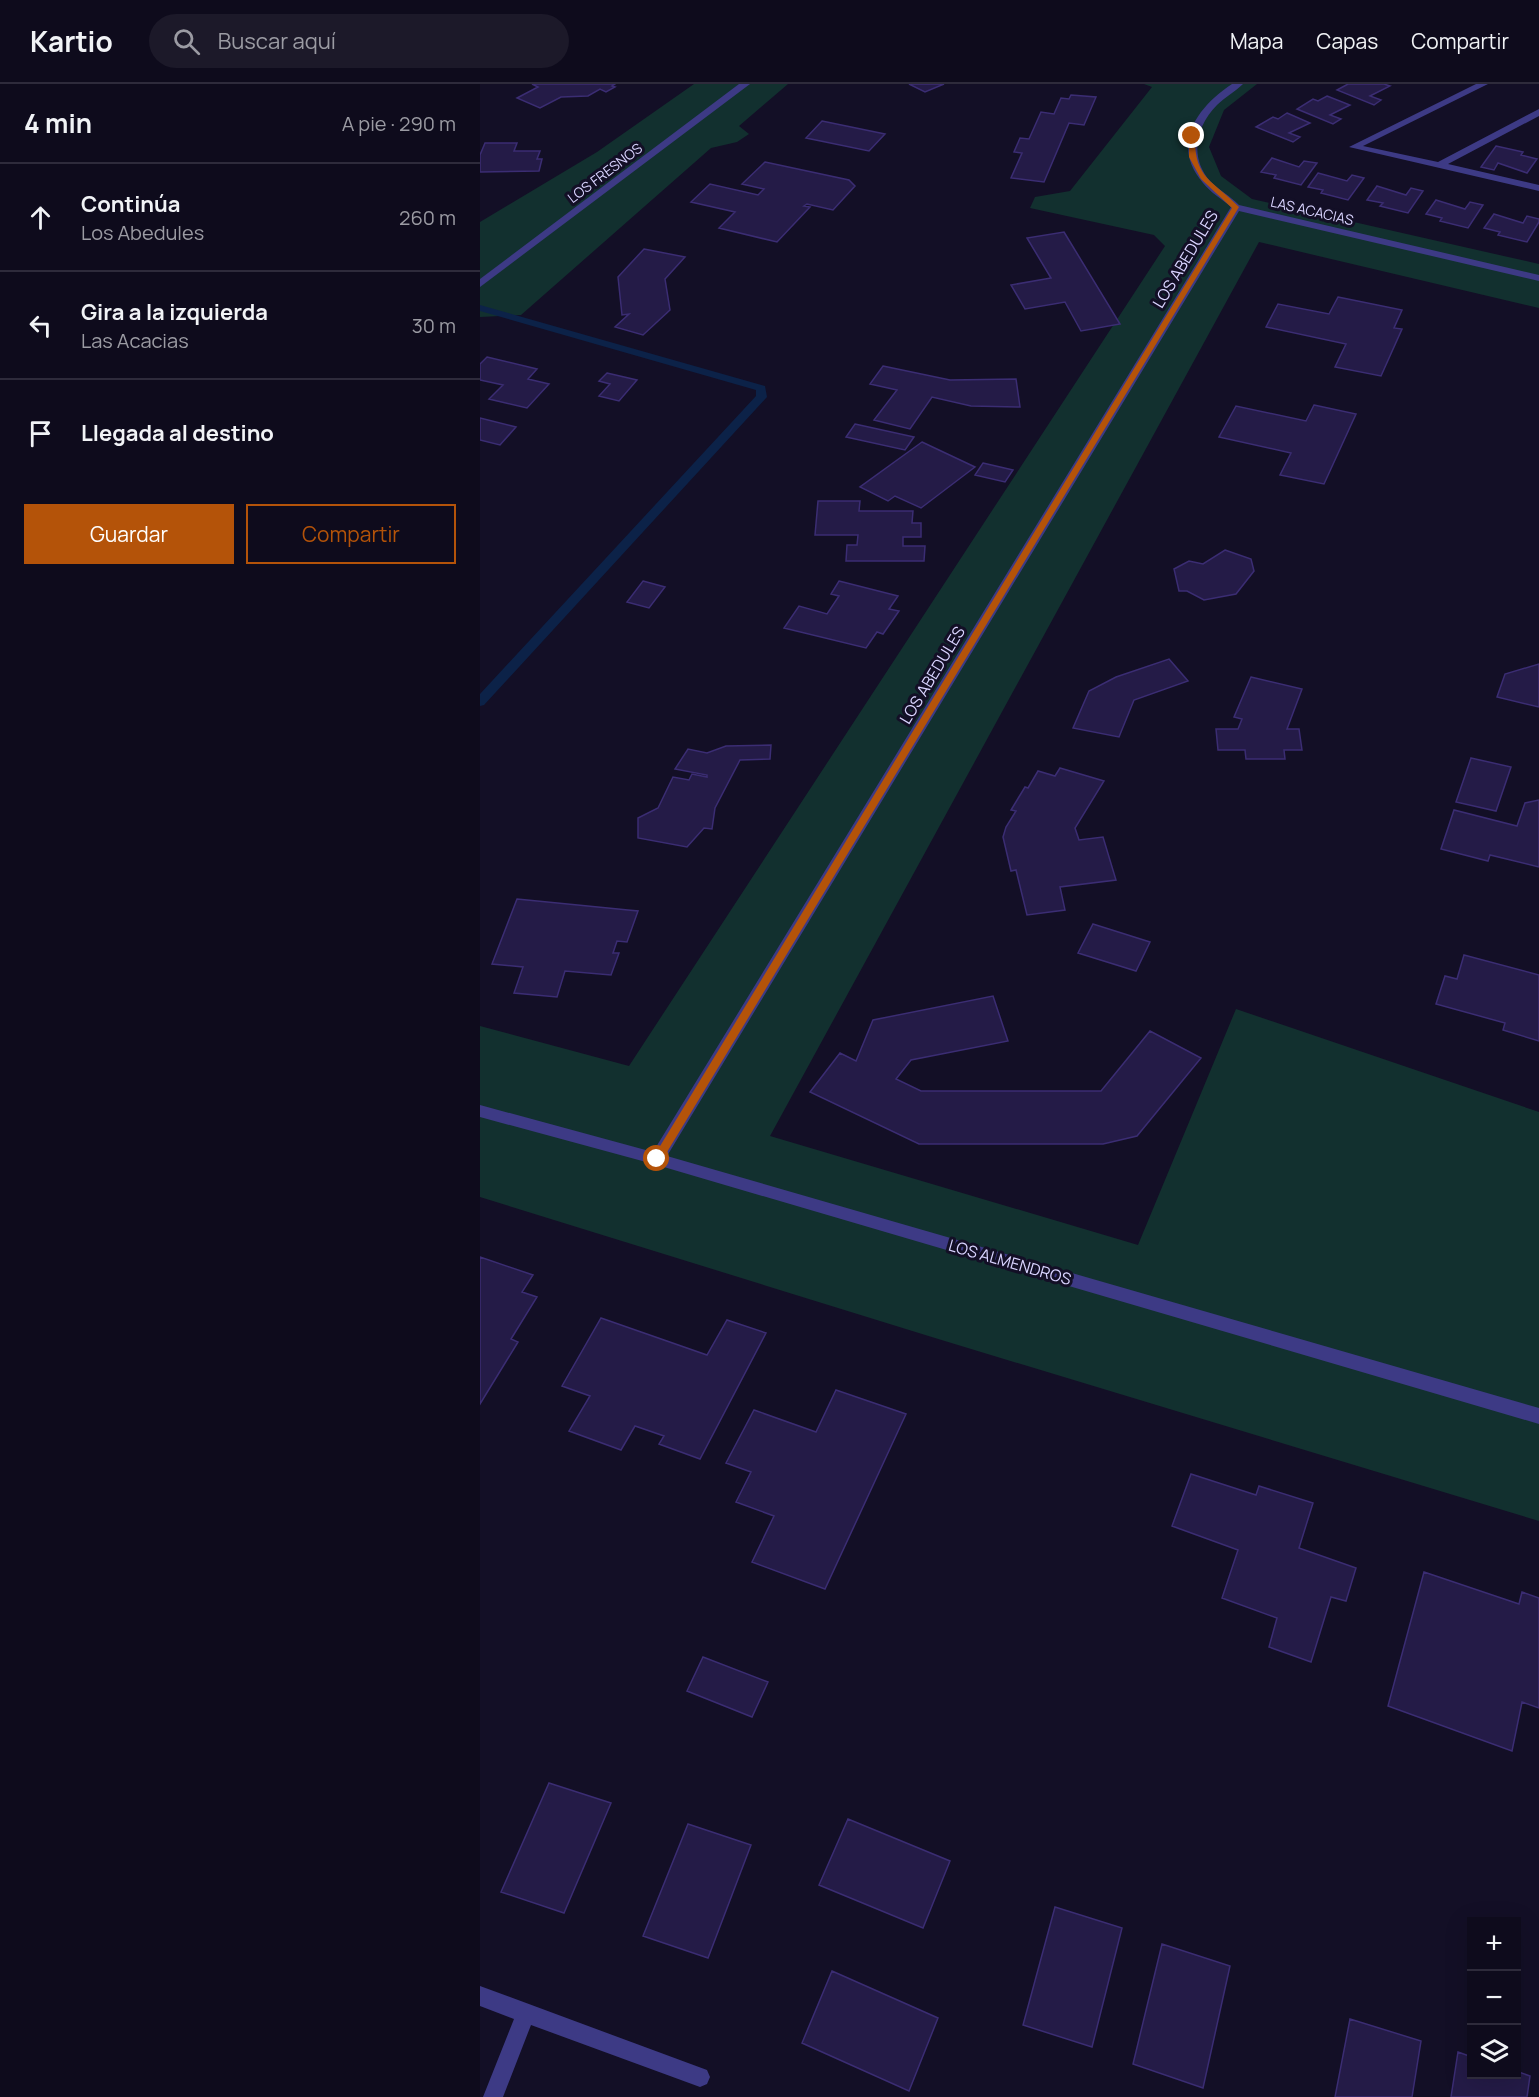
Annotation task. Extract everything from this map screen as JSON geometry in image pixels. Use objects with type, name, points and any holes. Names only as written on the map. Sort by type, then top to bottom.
[{"type":"street","name":"LOS FRESNOS","points":[[480,284],[746,84]]},
{"type":"street","name":"LAS ACACIAS","points":[[1238,84],[1224,92],[1204,111],[1192,136],[1192,157],[1204,179],[1236,207],[1539,278]]},
{"type":"street","points":[[1483,84],[1354,147],[1539,188]]},
{"type":"street","points":[[1439,165],[1539,112]]},
{"type":"street","name":"LOS ABEDULES","points":[[657,1159],[1236,207]]},
{"type":"street","name":"LOS ALMENDROS","points":[[480,1111],[657,1159],[1539,1416]]},
{"type":"street","points":[[480,1996],[700,2077]]},
{"type":"street","points":[[493,2097],[526,2013]]},
{"type":"green space","points":[[694,84],[788,84],[739,126],[749,134],[737,142],[711,148],[521,315],[480,317],[480,222],[597,152]]},
{"type":"green space","points":[[1144,84],[1257,84],[1224,110],[1209,147],[1221,176],[1252,199],[1539,264],[1539,308],[1259,242],[770,1136],[1138,1245],[1236,1009],[1539,1112],[1539,1521],[480,1197],[480,1026],[629,1066],[1165,246],[1154,235],[1030,208],[1035,197],[1070,191],[1152,87]]},
{"type":"building","points":[[532,84],[615,84],[612,86],[615,87],[606,92],[600,89],[588,96],[561,97],[540,108],[517,98],[538,87]]},
{"type":"building","points":[[909,84],[944,84],[925,92]]},
{"type":"building","points":[[1348,84],[1390,86],[1370,96],[1381,100],[1374,105],[1337,90]]},
{"type":"building","points":[[1071,95],[1096,97],[1084,125],[1069,123],[1044,182],[1011,178],[1022,153],[1014,152],[1020,138],[1029,139],[1041,112],[1054,114],[1061,98],[1069,99]]},
{"type":"building","points":[[1327,96],[1350,105],[1330,115],[1341,119],[1333,124],[1297,109],[1313,99],[1318,101]]},
{"type":"building","points":[[1287,113],[1310,123],[1289,133],[1300,137],[1293,142],[1256,127],[1273,117],[1278,119]]},
{"type":"building","points":[[822,121],[885,134],[869,151],[806,138]]},
{"type":"building","points":[[485,143],[517,143],[514,151],[540,151],[537,159],[542,159],[539,171],[480,172],[480,155]]},
{"type":"building","points":[[1496,146],[1523,152],[1521,155],[1537,159],[1527,173],[1498,163],[1494,170],[1481,167]]},
{"type":"building","points":[[1272,158],[1299,167],[1304,161],[1317,163],[1301,185],[1261,172]]},
{"type":"building","points":[[765,162],[849,180],[855,186],[833,210],[807,204],[804,206],[810,207],[777,242],[719,228],[735,212],[691,202],[710,184],[758,195],[764,189],[742,184]]},
{"type":"building","points":[[1318,173],[1347,181],[1352,175],[1364,178],[1348,200],[1308,187]]},
{"type":"building","points":[[1377,186],[1406,195],[1411,188],[1423,191],[1408,213],[1380,206],[1383,203],[1367,200]]},
{"type":"building","points":[[1436,200],[1465,209],[1470,202],[1483,205],[1468,228],[1440,221],[1442,218],[1426,214]]},
{"type":"building","points":[[1494,214],[1523,223],[1527,216],[1539,219],[1539,222],[1527,242],[1498,235],[1500,232],[1484,228]]},
{"type":"building","points":[[1064,232],[1120,324],[1081,331],[1065,302],[1025,309],[1011,285],[1051,278],[1027,238]]},
{"type":"building","points":[[644,249],[685,257],[665,279],[670,310],[643,335],[615,327],[629,314],[622,315],[618,277]]},
{"type":"building","points":[[1338,297],[1402,310],[1394,328],[1402,329],[1381,376],[1335,367],[1346,344],[1266,327],[1278,304],[1329,314]]},
{"type":"building","points":[[487,357],[537,369],[528,379],[549,384],[527,408],[489,399],[503,385],[480,380],[480,364]]},
{"type":"building","points":[[883,366],[950,380],[1016,379],[1020,407],[971,406],[932,397],[910,429],[874,420],[897,390],[870,384]]},
{"type":"building","points":[[607,373],[637,380],[619,401],[599,396],[610,384],[599,381]]},
{"type":"building","points":[[1314,405],[1356,414],[1324,484],[1280,475],[1291,453],[1219,437],[1236,406],[1306,421]]},
{"type":"building","points":[[480,418],[516,427],[500,445],[480,440]]},
{"type":"building","points":[[855,424],[914,437],[905,450],[846,437]]},
{"type":"building","points":[[922,442],[975,467],[921,508],[895,496],[888,501],[860,487]]},
{"type":"building","points":[[983,463],[1013,470],[1005,482],[975,475]]},
{"type":"building","points":[[818,501],[860,501],[859,511],[913,511],[912,523],[921,523],[921,537],[903,537],[903,546],[925,546],[924,561],[846,561],[847,545],[857,545],[858,535],[815,535]]},
{"type":"building","points":[[1225,550],[1251,559],[1254,571],[1236,594],[1204,600],[1187,591],[1179,591],[1174,569],[1189,561],[1203,564]]},
{"type":"building","points":[[643,581],[665,587],[649,608],[627,602]]},
{"type":"building","points":[[839,581],[898,596],[889,609],[899,611],[883,634],[877,632],[866,648],[784,628],[799,606],[827,614],[839,596],[831,594]]},
{"type":"building","points":[[1169,659],[1188,681],[1134,700],[1119,737],[1073,728],[1089,691],[1116,677]]},
{"type":"building","points":[[1539,664],[1539,707],[1497,697],[1505,674]]},
{"type":"building","points":[[1251,677],[1302,689],[1287,729],[1299,729],[1302,750],[1284,750],[1285,759],[1246,759],[1245,750],[1218,750],[1216,729],[1238,729],[1242,719],[1234,717]]},
{"type":"building","points":[[771,745],[770,759],[740,760],[715,808],[712,829],[704,828],[687,847],[638,838],[638,818],[658,808],[673,777],[689,780],[692,774],[707,777],[707,775],[675,769],[688,749],[707,753],[726,746]]},
{"type":"building","points":[[1471,758],[1511,767],[1496,811],[1456,802]]},
{"type":"building","points":[[1060,768],[1104,781],[1075,828],[1079,840],[1103,837],[1116,880],[1060,887],[1065,910],[1027,915],[1016,870],[1011,871],[1003,837],[1016,811],[1011,810],[1038,771],[1055,776]]},
{"type":"building","points":[[1539,800],[1539,867],[1490,855],[1488,861],[1441,849],[1454,810],[1517,826],[1525,803]]},
{"type":"building","points":[[517,899],[638,911],[627,942],[617,941],[613,953],[619,953],[611,975],[565,971],[557,997],[514,993],[523,967],[492,964]]},
{"type":"building","points":[[1093,924],[1150,942],[1136,971],[1078,953]]},
{"type":"building","points":[[1464,955],[1539,975],[1539,1041],[1503,1030],[1505,1023],[1436,1004],[1445,976],[1457,979]]},
{"type":"building","points":[[993,996],[1008,1041],[911,1060],[896,1079],[921,1091],[1101,1091],[1150,1031],[1201,1058],[1137,1136],[1103,1144],[919,1144],[810,1092],[840,1053],[856,1061],[873,1020]]},
{"type":"building","points":[[480,1257],[533,1275],[522,1292],[537,1297],[511,1339],[518,1342],[480,1404]]},
{"type":"building","points":[[601,1318],[707,1355],[727,1320],[766,1333],[700,1459],[659,1444],[664,1436],[635,1426],[621,1450],[569,1431],[590,1396],[562,1386]]},
{"type":"building","points":[[836,1390],[906,1414],[825,1589],[752,1562],[774,1516],[736,1502],[751,1472],[726,1463],[754,1410],[816,1432]]},
{"type":"building","points":[[1191,1474],[1256,1495],[1259,1486],[1313,1503],[1299,1548],[1356,1568],[1346,1601],[1331,1597],[1311,1662],[1269,1647],[1277,1618],[1222,1598],[1238,1550],[1172,1526]]},
{"type":"building","points":[[1424,1572],[1519,1604],[1522,1592],[1539,1598],[1539,1708],[1522,1702],[1512,1751],[1388,1706]]},
{"type":"building","points":[[703,1657],[768,1682],[752,1717],[687,1691]]},
{"type":"building","points":[[549,1783],[611,1803],[564,1913],[501,1892]]},
{"type":"building","points":[[848,1819],[950,1861],[923,1928],[819,1885]]},
{"type":"building","points":[[688,1824],[751,1845],[708,1958],[643,1936]]},
{"type":"building","points":[[1055,1907],[1122,1928],[1092,2047],[1023,2025]]},
{"type":"building","points":[[1162,1944],[1230,1966],[1203,2088],[1133,2064]]},
{"type":"building","points":[[832,1971],[938,2018],[909,2091],[802,2043]]},
{"type":"building","points":[[1350,2019],[1421,2041],[1412,2097],[1335,2097]]},
{"type":"building","points":[[1458,2052],[1467,2055],[1467,2079],[1521,2079],[1521,2073],[1530,2076],[1527,2097],[1451,2097]]},
{"type":"waterway","points":[[480,308],[761,388],[762,397],[480,702]]},
{"type":"route","points":[[657,1159],[1236,207],[1204,179],[1192,157],[1192,136]]}]
